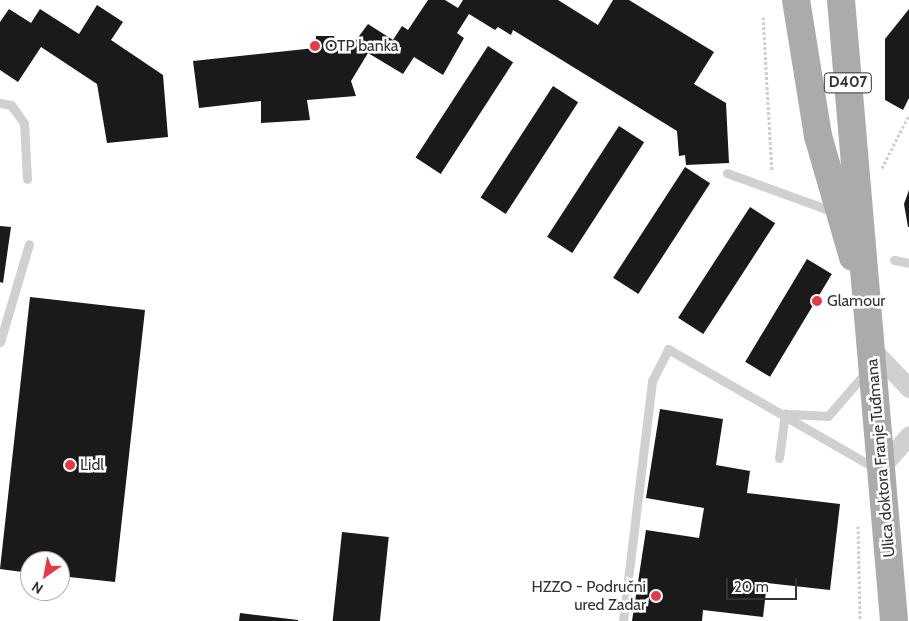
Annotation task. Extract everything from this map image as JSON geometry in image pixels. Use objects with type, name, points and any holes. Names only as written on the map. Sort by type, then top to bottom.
[{"type":"main road","name":"Ulica doktora Franje Tuđmana","points":[[796,0],[799,37],[818,136],[839,214],[866,295]]},
{"type":"main road","name":"Ulica doktora Franje Tuđmana","points":[[841,0],[866,295],[884,469],[894,621]]},
{"type":"main road","points":[[770,8],[799,37]]},
{"type":"street","points":[[872,356],[909,388]]},
{"type":"street","points":[[884,469],[909,435]]},
{"type":"lane","points":[[0,103],[11,105],[24,123],[27,179]]},
{"type":"lane","points":[[727,173],[839,214]]},
{"type":"lane","points":[[0,342],[29,244]]},
{"type":"lane","points":[[894,260],[909,263]]},
{"type":"lane","points":[[623,621],[652,381],[668,349],[884,469]]},
{"type":"lane","points":[[785,413],[828,416],[872,356]]},
{"type":"lane","points":[[779,458],[785,413]]},
{"type":"path","points":[[770,8],[774,190]]},
{"type":"path","points":[[878,175],[909,115]]},
{"type":"path","points":[[858,517],[860,621]]},
{"type":"building","points":[[428,0],[445,0],[458,8],[463,0],[558,0],[598,25],[613,0],[629,0],[714,52],[694,84],[726,103],[729,163],[686,165],[685,155],[679,156],[677,131],[513,30],[511,35],[498,27],[495,30],[469,14],[457,33],[464,38],[443,75],[414,57],[403,74],[368,53],[351,81],[356,96],[307,100],[310,120],[261,123],[261,101],[199,108],[193,61],[315,48],[316,36],[334,36],[336,48],[351,47],[368,24],[393,40],[402,26],[408,30]]},
{"type":"building","points":[[97,5],[123,22],[111,40],[163,75],[168,137],[107,143],[97,84],[41,47],[18,82],[0,70],[0,22],[9,9],[31,23],[40,9],[79,34]]},
{"type":"building","points":[[909,9],[909,98],[903,110],[885,100],[885,39]]},
{"type":"building","points":[[488,46],[513,62],[441,174],[416,158]]},
{"type":"building","points":[[553,86],[578,102],[506,214],[481,198]]},
{"type":"building","points":[[619,126],[644,142],[572,253],[547,237]]},
{"type":"building","points":[[685,167],[710,183],[638,294],[613,278]]},
{"type":"building","points":[[909,190],[909,227],[908,227],[904,204]]},
{"type":"building","points":[[750,207],[775,223],[703,334],[678,318]]},
{"type":"building","points":[[0,226],[11,227],[3,283],[0,282]]},
{"type":"building","points":[[807,259],[832,274],[770,377],[745,362]]},
{"type":"building","name":"Lidl","points":[[30,297],[145,310],[115,582],[70,577],[70,551],[20,551],[20,572],[0,569]]},
{"type":"building","points":[[660,409],[723,419],[716,465],[750,471],[747,493],[840,504],[830,590],[767,583],[763,617],[703,610],[702,621],[632,621],[646,530],[699,538],[704,508],[646,498]]},
{"type":"building","points":[[342,532],[389,537],[380,621],[333,621]]},
{"type":"building","points":[[240,613],[298,620],[298,621],[239,621]]},
{"type":"place","name":"OTP banka","points":[[315,46]]},
{"type":"place","name":"Glamour","points":[[817,301]]},
{"type":"place","name":"Lidl","points":[[70,465]]},
{"type":"place","name":"HZZO - Područni ured Zadar","points":[[656,596]]}]
